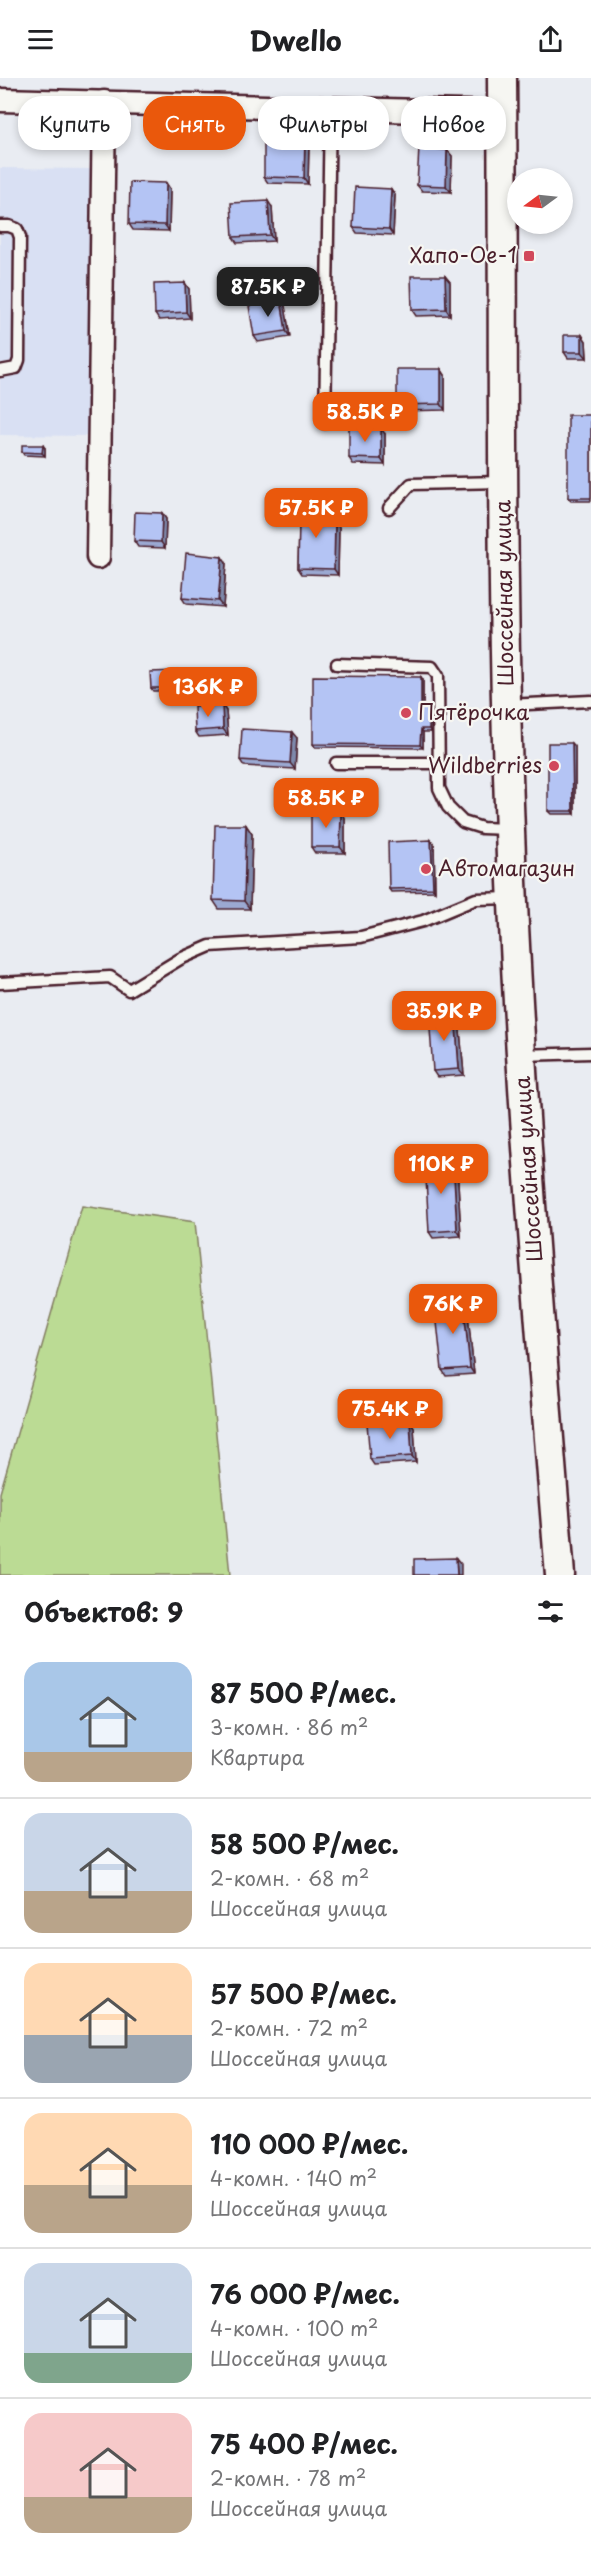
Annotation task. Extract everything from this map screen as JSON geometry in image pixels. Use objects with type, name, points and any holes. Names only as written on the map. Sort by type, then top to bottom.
[{"type":"street","name":"Шоссейная улица","points":[[502,78],[502,96]]},
{"type":"street","points":[[0,100],[18,100]]},
{"type":"street","points":[[131,103],[258,106]]},
{"type":"street","points":[[98,557],[103,150]]},
{"type":"street","name":"Шоссейная улица","points":[[502,150],[506,705],[510,829],[521,1055],[560,1575]]},
{"type":"lane","points":[[325,423],[329,150]]},
{"type":"lane","points":[[0,226],[17,229],[20,237],[19,360],[16,368],[0,371]]},
{"type":"lane","points":[[389,508],[411,484],[504,482]]},
{"type":"lane","points":[[337,664],[432,667],[438,675],[439,788],[448,807],[463,822],[482,828],[510,829]]},
{"type":"lane","points":[[506,705],[591,701]]},
{"type":"lane","points":[[336,763],[438,763]]},
{"type":"lane","points":[[0,983],[110,977],[129,990],[180,959],[210,946],[361,937],[423,921],[476,899],[513,898]]},
{"type":"lane","points":[[521,1055],[591,1053]]},
{"type":"shaded area","points":[[0,168],[91,169],[89,436],[0,435]]},
{"type":"green space","points":[[82,1206],[195,1222],[230,1575],[0,1575],[0,1493]]},
{"type":"building","points":[[264,150],[305,150],[304,178],[264,177]]},
{"type":"building","points":[[419,150],[447,150],[446,186],[417,185]]},
{"type":"building","points":[[130,182],[166,183],[165,225],[129,224]]},
{"type":"building","points":[[355,187],[391,189],[389,229],[353,227]]},
{"type":"building","points":[[268,201],[270,235],[233,237],[231,203]]},
{"type":"building","points":[[411,276],[445,276],[446,309],[412,310]]},
{"type":"building","points":[[185,283],[186,312],[155,314],[154,284]]},
{"type":"building","points":[[281,300],[286,331],[254,336],[249,306]]},
{"type":"building","points":[[564,335],[582,335],[582,352],[564,352]]},
{"type":"building","points":[[397,369],[441,369],[441,404],[397,405]]},
{"type":"building","points":[[568,415],[591,415],[591,498],[568,498]]},
{"type":"building","points":[[349,428],[381,428],[381,459],[349,458]]},
{"type":"building","points":[[22,445],[43,445],[42,453],[22,452]]},
{"type":"building","points":[[295,509],[329,510],[329,521],[335,521],[334,569],[298,568],[299,522],[295,522]]},
{"type":"building","points":[[135,512],[162,513],[161,542],[134,541]]},
{"type":"building","points":[[186,553],[222,557],[218,601],[182,598]]},
{"type":"building","points":[[178,671],[178,688],[151,688],[150,672]]},
{"type":"building","points":[[313,676],[421,677],[421,706],[429,706],[429,729],[421,729],[420,745],[313,744]]},
{"type":"building","points":[[222,705],[223,729],[195,731],[194,707]]},
{"type":"building","points":[[242,729],[292,732],[290,763],[240,760]]},
{"type":"building","points":[[548,743],[572,743],[573,811],[548,811]]},
{"type":"building","points":[[311,811],[341,812],[340,847],[311,847]]},
{"type":"building","points":[[215,825],[246,825],[244,901],[213,900]]},
{"type":"building","points":[[431,840],[433,888],[389,889],[388,842]]},
{"type":"building","points":[[455,1013],[459,1069],[433,1071],[429,1015]]},
{"type":"building","points":[[453,1159],[457,1230],[429,1232],[425,1161]]},
{"type":"building","points":[[463,1300],[470,1368],[442,1370],[435,1303]]},
{"type":"building","points":[[410,1421],[412,1456],[370,1459],[367,1423]]},
{"type":"building","points":[[456,1558],[457,1575],[414,1575],[414,1559]]},
{"type":"place","name":"Хапо-Ое-1","points":[[529,256]]},
{"type":"place","name":"Пятёрочка","points":[[406,713]]},
{"type":"place","name":"Wildberries","points":[[554,766]]},
{"type":"place","name":"Автомагазин","points":[[426,869]]}]
